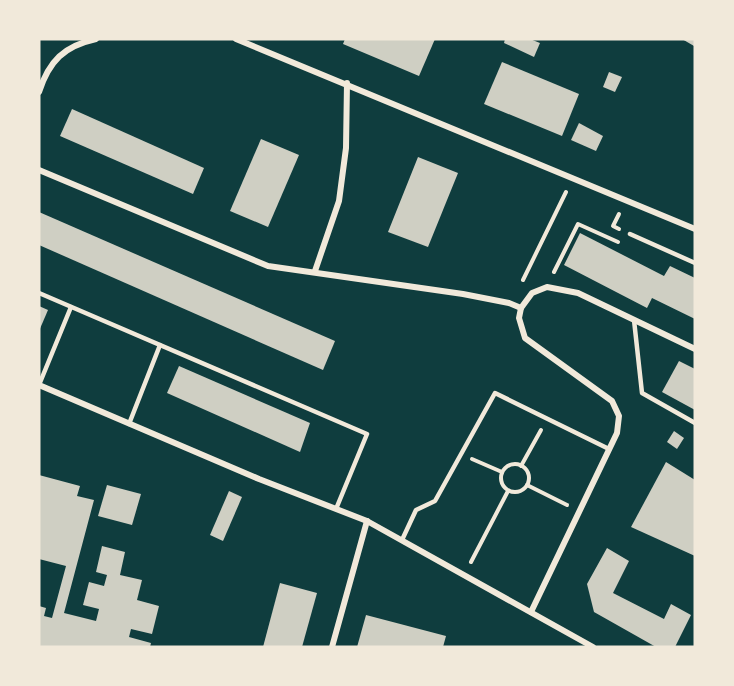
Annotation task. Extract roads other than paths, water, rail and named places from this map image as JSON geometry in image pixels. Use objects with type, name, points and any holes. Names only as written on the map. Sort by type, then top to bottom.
[{"type":"street","points":[[39,92],[47,71],[55,59],[71,47],[96,39]]},
{"type":"street","points":[[236,39],[695,229]]},
{"type":"street","points":[[315,271],[339,201],[346,148],[347,83]]},
{"type":"street","points":[[39,170],[268,266],[463,294],[509,303],[521,308]]},
{"type":"street","points":[[531,612],[617,433],[619,416],[612,401],[525,338],[521,329],[521,308],[532,293],[547,287],[578,293],[695,349]]},
{"type":"street","points":[[39,385],[367,521],[593,647]]},
{"type":"street","points":[[332,647],[367,521]]},
{"type":"lane","points":[[630,234],[695,263]]},
{"type":"lane","points":[[39,293],[367,434],[336,509]]},
{"type":"lane","points":[[39,385],[72,307]]},
{"type":"lane","points":[[634,320],[642,393],[695,423]]},
{"type":"lane","points":[[129,424],[160,345]]},
{"type":"lane","points":[[402,540],[416,510],[435,501],[495,393],[609,448]]}]
